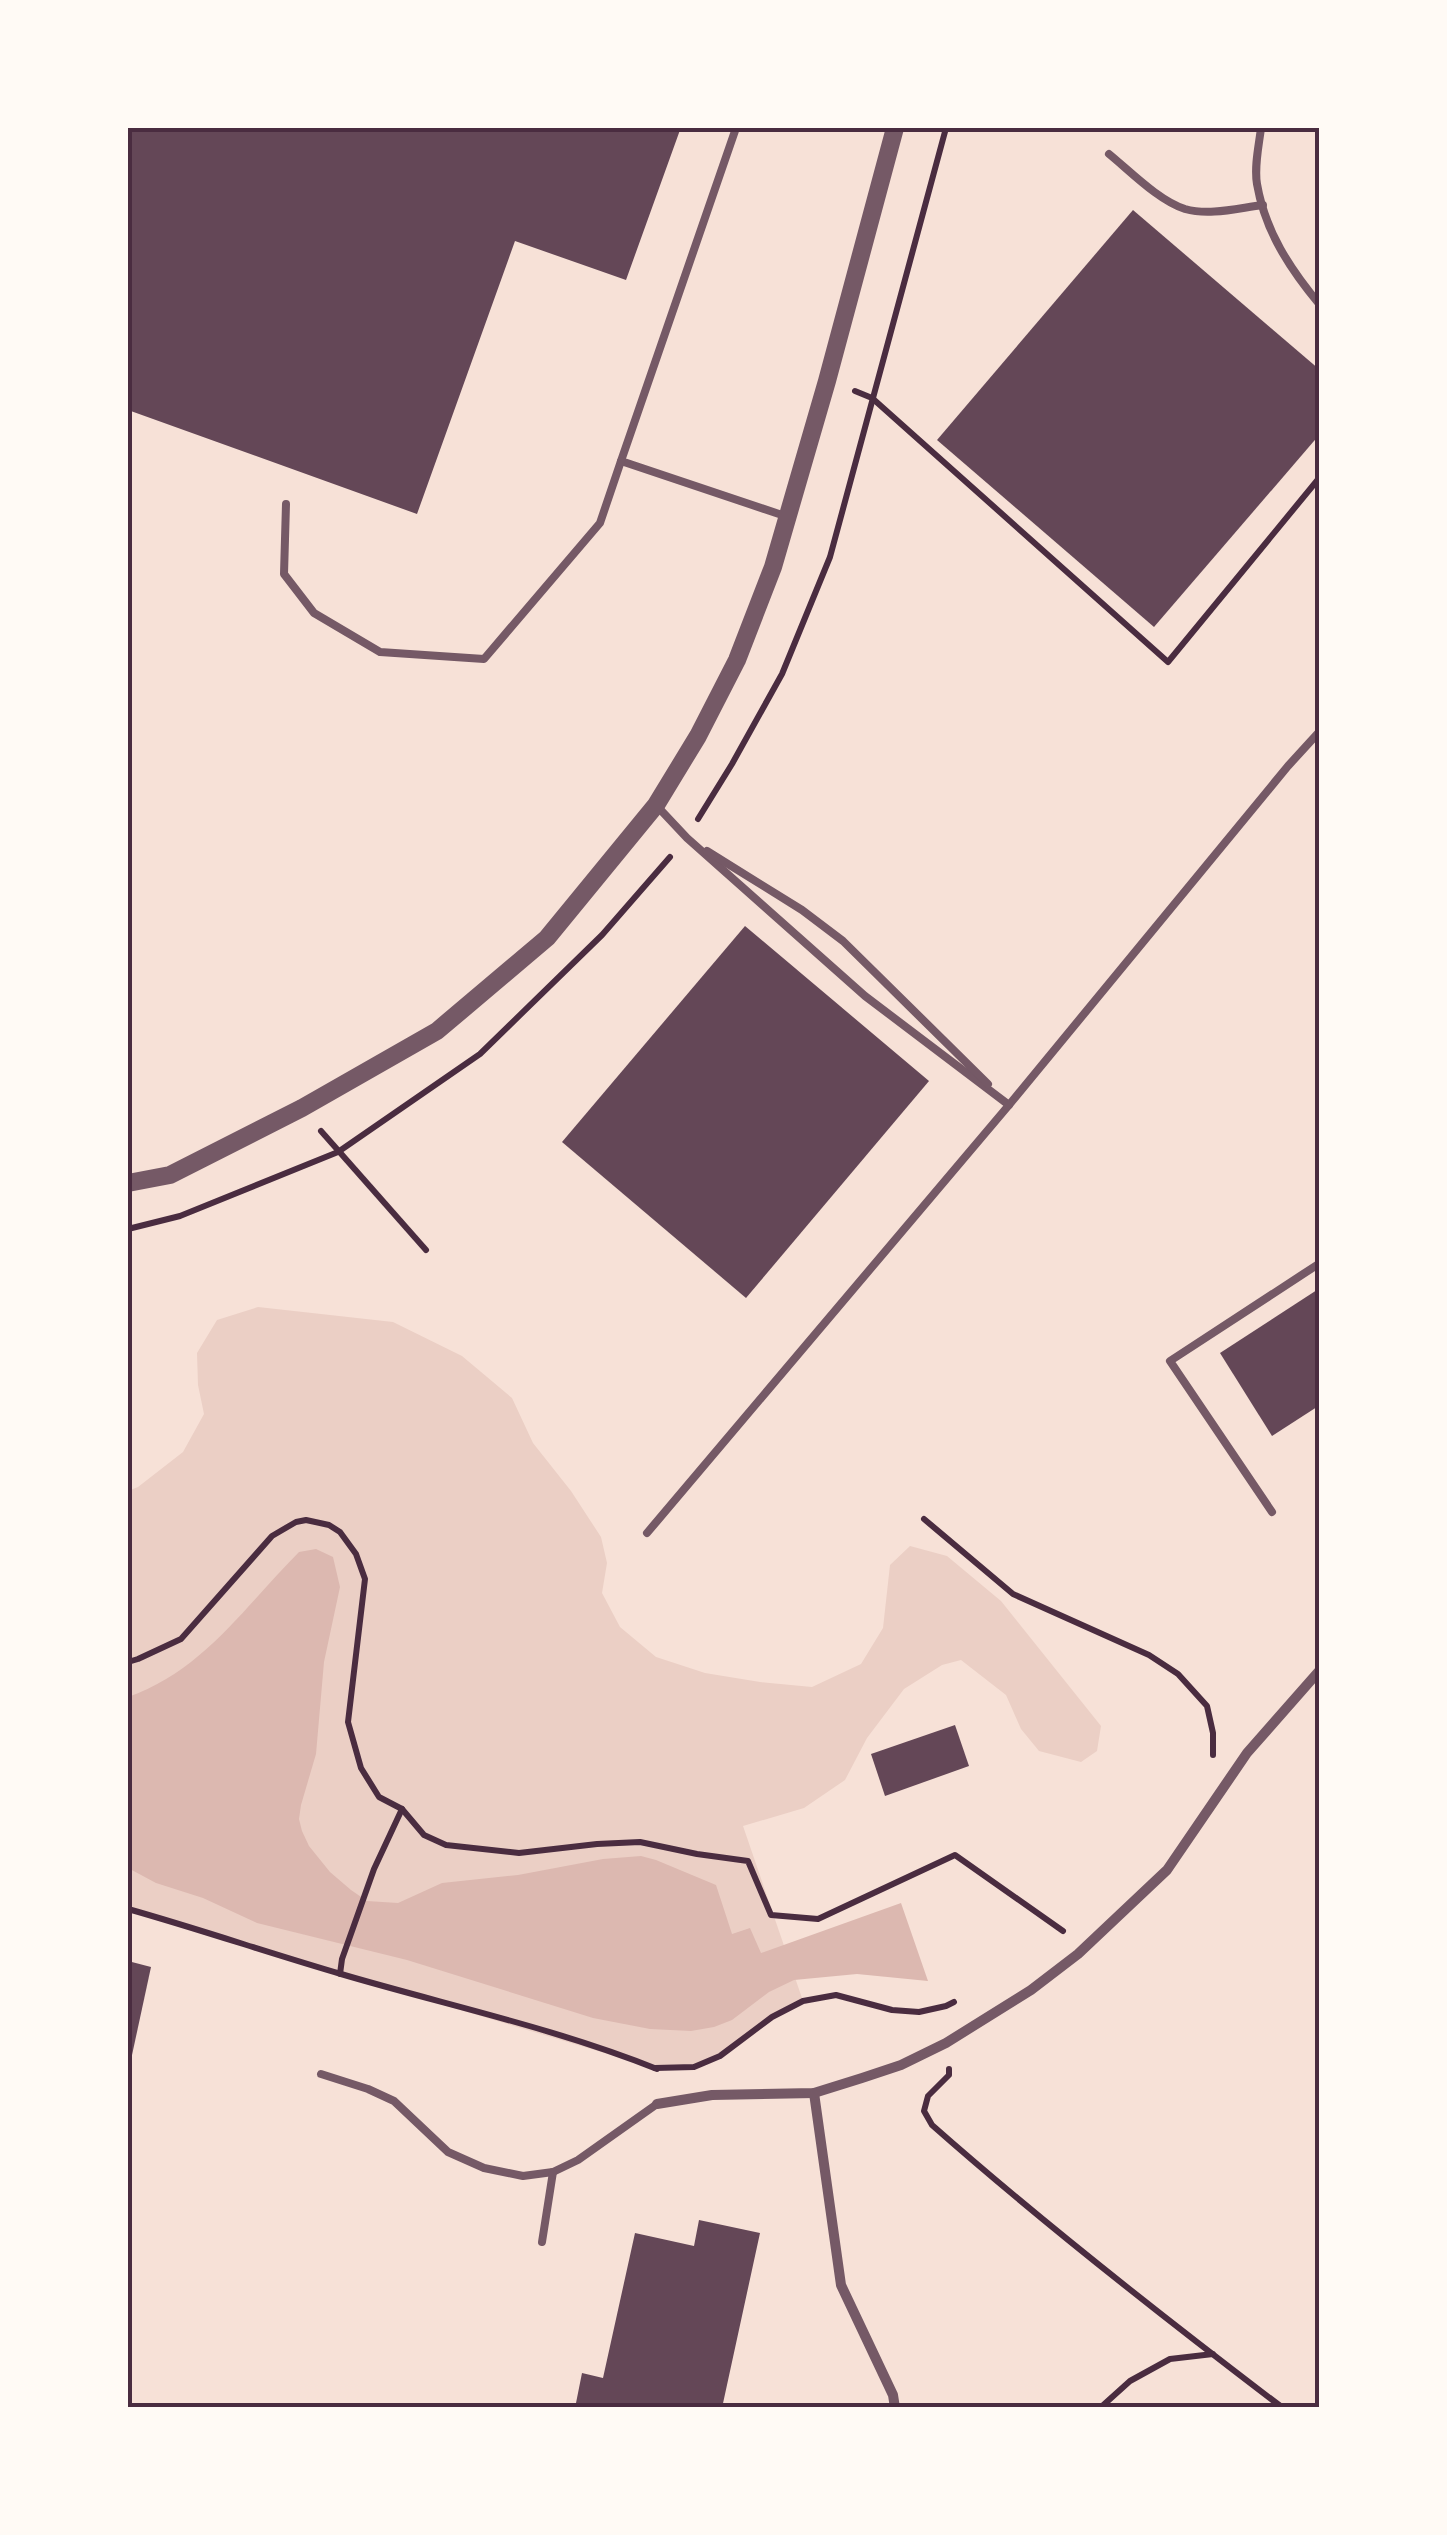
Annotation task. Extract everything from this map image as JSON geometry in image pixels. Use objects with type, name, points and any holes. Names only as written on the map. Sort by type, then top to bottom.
[{"type":"street","points":[[128,1183],[170,1175],[302,1108],[437,1030],[547,938],[656,805],[738,660],[772,567],[895,128]]},
{"type":"street","points":[[657,2104],[712,2095],[814,2093],[902,2065],[946,2043],[1031,1990],[1078,1954],[1167,1870],[1247,1752],[1320,1670]]},
{"type":"street","points":[[814,2093],[841,2286],[895,2408]]},
{"type":"lane","points":[[286,504],[284,574],[314,613],[380,652],[484,659],[600,523],[736,128]]},
{"type":"lane","points":[[1261,128],[1256,182],[1274,239],[1292,271],[1320,305]]},
{"type":"lane","points":[[1109,154],[1156,192],[1184,208],[1213,212],[1263,204]]},
{"type":"lane","points":[[620,462],[788,517]]},
{"type":"lane","points":[[647,1533],[1320,732]]},
{"type":"lane","points":[[656,805],[686,838],[865,996],[1009,1105]]},
{"type":"lane","points":[[686,838],[802,910],[843,941],[1009,1105]]},
{"type":"lane","points":[[1272,1512],[1170,1361],[1320,1263]]},
{"type":"lane","points":[[321,2074],[394,2101],[448,2152],[484,2168],[523,2176],[553,2172],[578,2160],[657,2104]]},
{"type":"lane","points":[[542,2242],[553,2172]]},
{"type":"path","points":[[827,381],[872,398],[1168,662],[1320,477]]},
{"type":"path","points":[[302,1108],[426,1250]]},
{"type":"path","points":[[128,1662],[181,1638],[272,1536],[306,1520],[329,1525],[340,1532],[356,1554],[364,1579],[348,1722],[361,1768],[379,1797],[402,1808],[424,1835],[446,1844],[519,1853],[640,1842],[748,1861],[771,1915],[818,1920],[956,1854],[1062,1929],[1078,1954]]},
{"type":"path","points":[[924,1520],[1013,1594],[1149,1655],[1178,1674],[1206,1706],[1213,1733],[1213,1758]]},
{"type":"path","points":[[340,1974],[374,1868],[402,1808]]},
{"type":"path","points":[[128,1909],[656,2068],[712,2095]]},
{"type":"path","points":[[1048,1941],[1062,1929]]},
{"type":"path","points":[[656,2068],[694,2067],[720,2056],[803,2000],[836,1995],[892,2010],[919,2012],[961,1998]]},
{"type":"path","points":[[946,2043],[950,2075],[928,2096],[924,2112],[932,2125],[1283,2408]]},
{"type":"path","points":[[1100,2408],[1130,2382],[1170,2359],[1213,2354]]},
{"type":"shaded area","points":[[258,1307],[393,1322],[462,1356],[512,1398],[533,1443],[601,1537],[607,1563],[602,1593],[620,1627],[656,1657],[705,1673],[812,1687],[861,1664],[883,1628],[890,1565],[910,1546],[947,1556],[1001,1601],[1101,1726],[1097,1751],[1081,1762],[1039,1751],[1021,1729],[1006,1695],[961,1660],[942,1665],[904,1689],[867,1738],[845,1780],[804,1808],[743,1826],[803,2001],[772,2017],[720,2056],[694,2067],[655,2068],[128,1911],[128,1491],[183,1452],[204,1414],[197,1353],[217,1320]]},
{"type":"shaded area","points":[[316,1549],[333,1557],[340,1587],[324,1662],[316,1754],[299,1819],[309,1846],[351,1890],[367,1901],[398,1903],[442,1883],[641,1856],[716,1885],[732,1934],[750,1928],[761,1953],[901,1903],[928,1981],[857,1974],[794,1980],[769,1992],[732,2020],[714,2027],[691,2031],[650,2029],[593,2018],[407,1960],[257,1923],[128,1868],[128,1697],[155,1686],[201,1654],[299,1552]]},
{"type":"building","points":[[128,128],[680,130],[626,280],[515,241],[417,514],[128,410]]},
{"type":"building","points":[[1133,210],[1320,370],[1320,434],[1154,627],[937,440]]},
{"type":"building","points":[[745,926],[929,1081],[746,1298],[562,1142]]},
{"type":"building","points":[[1320,1288],[1320,1405],[1272,1436],[1220,1353]]},
{"type":"building","points":[[955,1725],[969,1766],[885,1796],[871,1754]]},
{"type":"building","points":[[128,1961],[151,1967],[129,2069],[128,2068]]},
{"type":"building","points":[[699,2220],[760,2233],[722,2408],[575,2408],[582,2373],[603,2378],[635,2233],[694,2246]]}]
